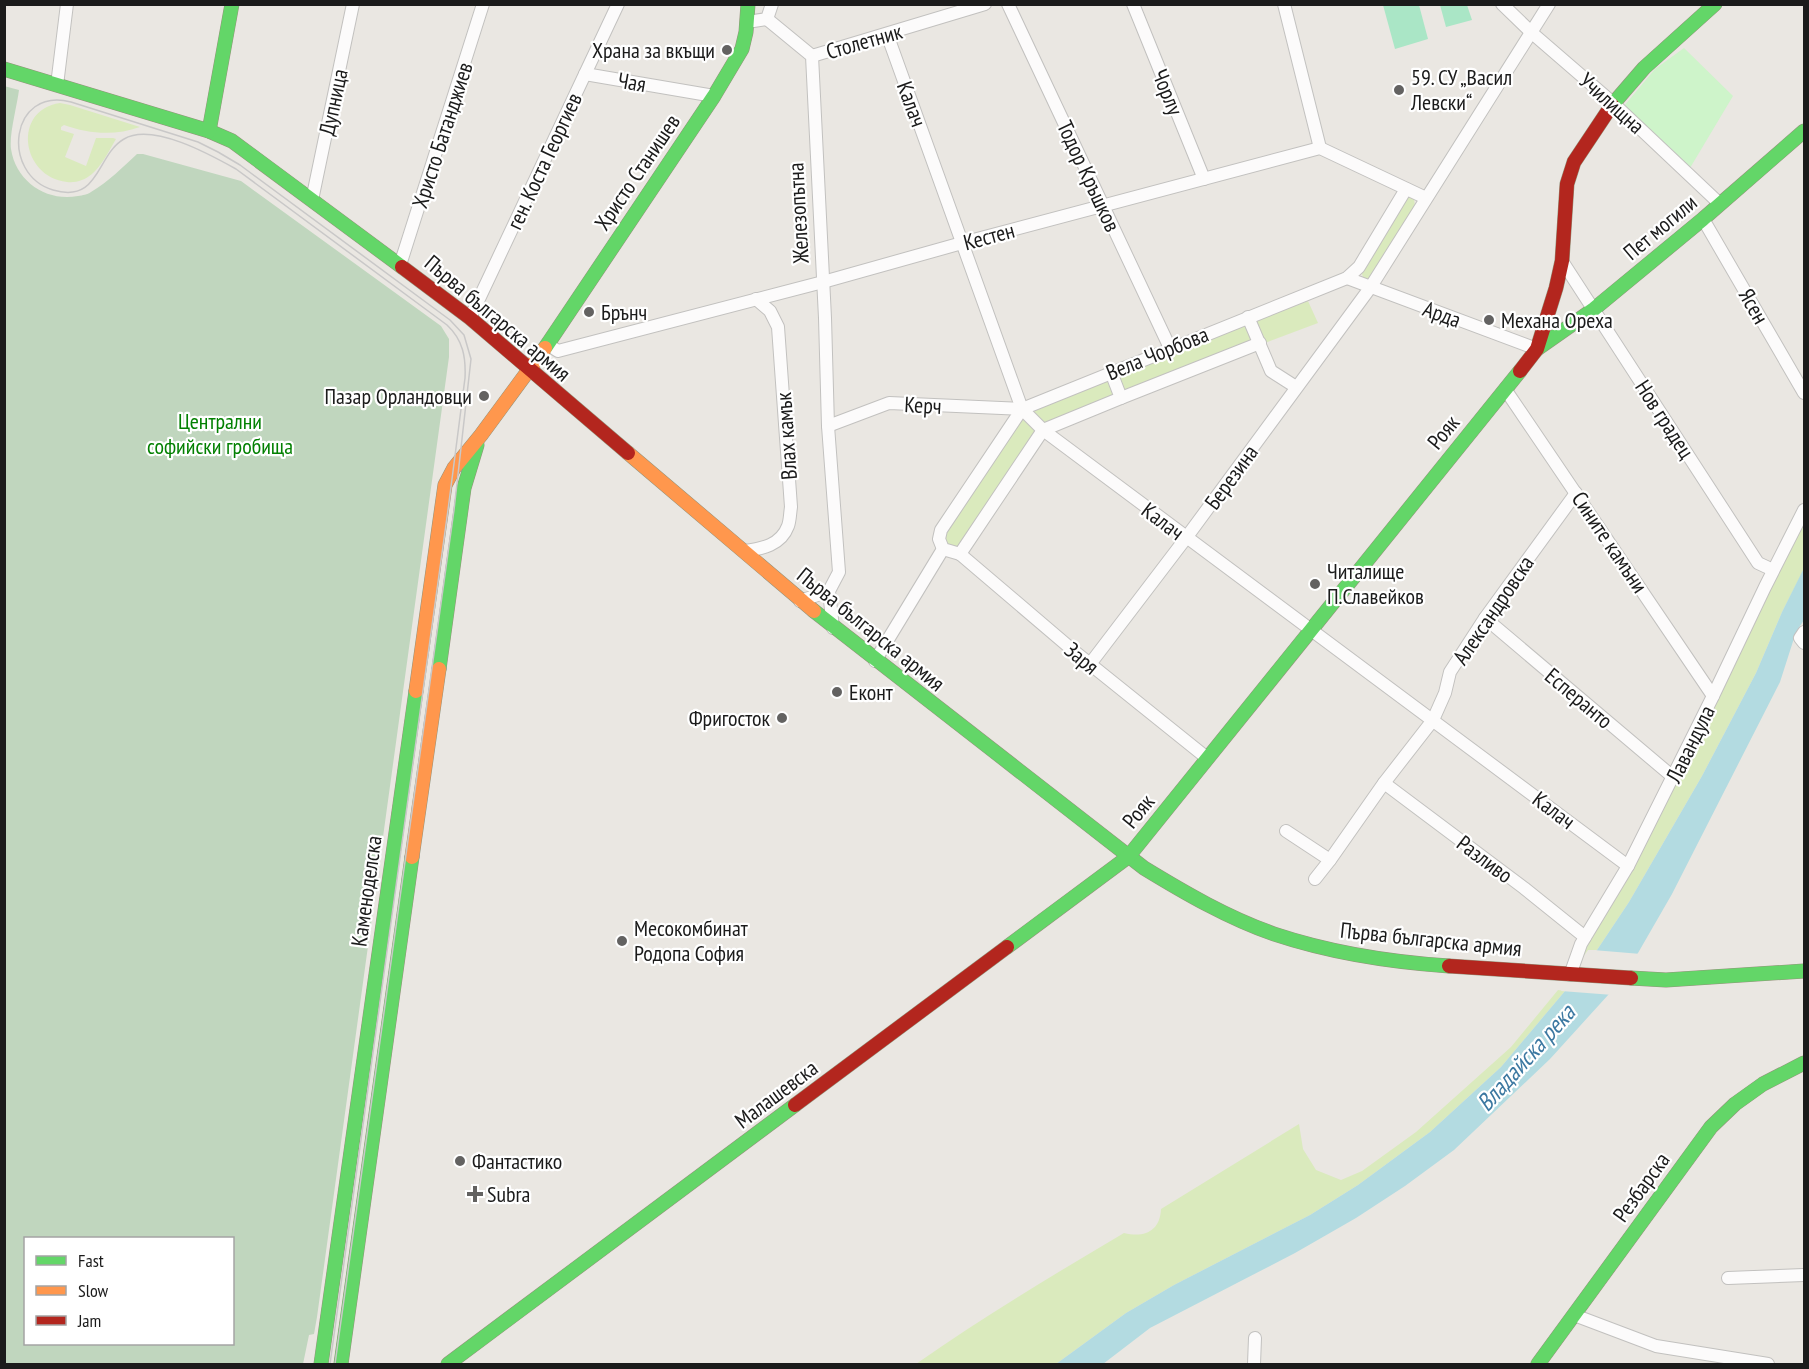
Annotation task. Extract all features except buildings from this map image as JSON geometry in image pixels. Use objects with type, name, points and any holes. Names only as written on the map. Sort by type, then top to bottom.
[{"type":"street","points":[[57,85],[67,4]]},
{"type":"street","points":[[208,130],[232,4]]},
{"type":"street","name":"Дупница","points":[[312,200],[353,4]]},
{"type":"street","name":"Христо Батанджиев","points":[[400,264],[483,4]]},
{"type":"street","name":"ген. Коста Георгиев","points":[[470,318],[618,4]]},
{"type":"street","points":[[748,4],[747,22],[767,20],[812,56]]},
{"type":"street","points":[[767,20],[772,4]]},
{"type":"street","points":[[939,18],[946,4]]},
{"type":"street","name":"Столетник","points":[[812,56],[984,4]]},
{"type":"street","name":"Тодор Кръшков","points":[[1008,4],[1170,348]]},
{"type":"street","name":"Чорлу","points":[[1133,4],[1204,179]]},
{"type":"street","points":[[1284,4],[1320,148],[1426,198]]},
{"type":"street","name":"Училищна","points":[[1502,4],[1613,103],[1720,204]]},
{"type":"street","points":[[1370,288],[1549,4]]},
{"type":"street","name":"Рояк","points":[[1128,857],[1537,349],[1562,261],[1567,184],[1574,162],[1613,103],[1644,68],[1715,4]]},
{"type":"street","name":"Христо Станишев","points":[[530,370],[714,96],[742,49],[747,22]]},
{"type":"street","name":"Калач","points":[[887,34],[1022,409],[1043,430],[1186,538],[1628,866]]},
{"type":"street","name":"Железопътна","points":[[812,56],[828,426]]},
{"type":"street","name":"Първа българска армия","points":[[4,69],[208,130],[231,141],[470,318],[874,662],[1128,857],[1178,889],[1237,919],[1274,934],[1330,950],[1372,959],[1429,965],[1666,980],[1804,971]]},
{"type":"street","name":"Чая","points":[[585,74],[714,96]]},
{"type":"street","name":"Пет могили","points":[[1537,349],[1594,309],[1703,219],[1804,131]]},
{"type":"street","name":"Кестен","points":[[548,344],[558,351],[1320,148]]},
{"type":"street","name":"Вела Чорбова","points":[[1022,409],[1347,278],[1359,267],[1406,189]]},
{"type":"street","name":"Ясен","points":[[1703,219],[1804,393]]},
{"type":"street","name":"Нов градец","points":[[1562,261],[1758,563],[1773,570]]},
{"type":"street","name":"Арда","points":[[1347,278],[1537,349]]},
{"type":"street","name":"Березина","points":[[1090,664],[1370,288]]},
{"type":"street","name":"Влах камък","points":[[744,551],[757,550],[777,543],[788,527],[790,507],[778,327],[770,311],[756,299]]},
{"type":"street","points":[[1248,317],[1271,371],[1296,387]]},
{"type":"street","name":"Вела Чорбова","points":[[1043,430],[1260,343]]},
{"type":"street","name":"Каменоделска","points":[[321,1365],[445,485],[454,468],[530,370]]},
{"type":"street","points":[[1111,372],[1120,398]]},
{"type":"street","name":"Сините камъни","points":[[1505,389],[1713,696]]},
{"type":"street","name":"Керч","points":[[828,426],[889,403],[1022,409]]},
{"type":"street","points":[[1022,409],[940,530],[939,539],[944,549],[960,554],[1043,430]]},
{"type":"street","name":"Влах камък","points":[[828,426],[839,572],[829,591],[833,628]]},
{"type":"street","name":"Каменоделска","points":[[341,1365],[464,488],[481,435]]},
{"type":"street","name":"Александровска","points":[[1315,879],[1384,783],[1433,720],[1445,693],[1450,672],[1485,618],[1576,493]]},
{"type":"street","name":"Лавандула","points":[[1570,975],[1585,937],[1628,866],[1804,510]]},
{"type":"street","points":[[874,662],[944,549]]},
{"type":"street","name":"Заря","points":[[960,554],[1090,664],[1207,758]]},
{"type":"street","points":[[800,601],[829,591]]},
{"type":"street","name":"Есперанто","points":[[1485,618],[1673,777]]},
{"type":"street","name":"Разливо","points":[[1384,783],[1585,937]]},
{"type":"street","points":[[1286,831],[1330,860]]},
{"type":"street","name":"Малашевска","points":[[448,1365],[1128,857]]},
{"type":"street","name":"Резбарска","points":[[1539,1365],[1711,1127],[1735,1104],[1763,1084],[1804,1063]]},
{"type":"street","points":[[1728,1278],[1804,1275]]},
{"type":"street","points":[[1574,1315],[1656,1346],[1768,1365]]},
{"type":"street","points":[[1254,1365],[1255,1338]]},
{"type":"green space","points":[[1383,5],[1419,5],[1428,39],[1395,49]]},
{"type":"green space","points":[[1440,5],[1467,5],[1472,20],[1446,27]]},
{"type":"green space","points":[[1684,48],[1733,96],[1690,168],[1624,106],[1655,69]]},
{"type":"green space","name":"Централни софийски гробища","points":[[4,86],[19,90],[12,128],[11,149],[19,171],[35,187],[55,196],[86,194],[109,179],[137,154],[241,181],[441,326],[449,339],[449,357],[317,1317],[314,1334],[309,1335],[303,1364],[5,1364]]},
{"type":"green space","points":[[60,103],[140,127],[121,132],[102,133],[64,125],[61,127],[61,130],[74,134],[65,157],[86,166],[96,138],[116,139],[92,174],[77,181],[67,182],[52,177],[40,169],[32,157],[28,143],[29,130],[34,118],[45,108]]},
{"type":"green space","points":[[1410,195],[1414,198],[1415,207],[1370,278],[1366,279],[1361,271],[1405,196]]},
{"type":"green space","points":[[1308,301],[1318,323],[1265,343],[1255,321]]},
{"type":"green space","points":[[1248,317],[1260,343],[1043,430],[960,554],[943,549],[941,530],[1022,409]]},
{"type":"green space","points":[[1804,510],[1804,569],[1782,612],[1756,673],[1702,776],[1629,902],[1597,950],[1588,950],[1570,975]]},
{"type":"green space","points":[[1558,990],[1565,991],[1501,1067],[1430,1132],[1358,1185],[1310,1215],[1174,1285],[1126,1313],[1056,1364],[916,1364],[993,1313],[1124,1233],[1138,1234],[1150,1231],[1158,1223],[1161,1209],[1299,1124],[1303,1149],[1316,1170],[1341,1180],[1362,1171],[1416,1132],[1511,1047]]},
{"type":"water","name":"Владайска река","points":[[1804,568],[1804,620],[1796,632],[1780,682],[1672,894],[1638,953],[1609,994],[1550,1059],[1454,1150],[1356,1218],[1295,1253],[1150,1328],[1103,1364],[1056,1364],[1126,1313],[1174,1285],[1310,1215],[1358,1185],[1430,1132],[1501,1067],[1597,950],[1629,902],[1702,776],[1756,673]]},
{"type":"pier","points":[[1593,950],[1641,954],[1613,995],[1561,991]]},
{"type":"tram line","points":[[330,1364],[448,510],[465,378],[464,356],[457,337],[447,325],[236,169],[181,142],[150,135],[136,135],[124,139],[115,146],[96,176],[80,190],[68,192],[53,190],[36,181],[25,167],[19,151],[19,134],[25,119],[35,107],[51,101],[71,102],[198,142],[240,165],[450,320],[464,335],[471,359],[454,510],[335,1364]]},
{"type":"traffic: fast","points":[[209,131],[232,4]]},
{"type":"traffic: fast","points":[[545,348],[714,96],[742,49],[748,4]]},
{"type":"traffic: fast","points":[[1612,105],[1644,68],[1715,4]]},
{"type":"traffic: fast","points":[[4,69],[209,131],[232,141],[402,267]]},
{"type":"traffic: fast","points":[[1537,349],[1594,309],[1703,219],[1804,131]]},
{"type":"traffic: fast","points":[[1007,947],[1128,857],[1520,371]]},
{"type":"traffic: fast","points":[[439,669],[464,488],[477,445]]},
{"type":"traffic: fast","points":[[814,611],[1144,868],[1191,896],[1223,913],[1295,941],[1360,956],[1449,966]]},
{"type":"traffic: fast","points":[[321,1364],[416,691]]},
{"type":"traffic: fast","points":[[341,1364],[412,857]]},
{"type":"traffic: fast","points":[[1631,978],[1666,980],[1804,971]]},
{"type":"traffic: fast","points":[[1538,1364],[1711,1127],[1735,1104],[1763,1084],[1804,1063]]},
{"type":"traffic: fast","points":[[448,1364],[795,1105]]},
{"type":"traffic: slow","points":[[416,691],[445,485],[454,468],[545,348]]},
{"type":"traffic: slow","points":[[628,453],[814,611]]},
{"type":"traffic: slow","points":[[412,857],[439,669]]},
{"type":"traffic: jam","points":[[1520,371],[1537,349],[1556,288],[1562,261],[1567,184],[1574,162],[1612,105]]},
{"type":"traffic: jam","points":[[402,267],[470,318],[628,453]]},
{"type":"traffic: jam","points":[[795,1105],[1007,947]]},
{"type":"traffic: jam","points":[[1449,966],[1631,978]]},
{"type":"place","name":"Храна за вкъщи","points":[[727,50]]},
{"type":"place","name":"59. СУ „Васил Левски“","points":[[1399,90]]},
{"type":"place","name":"Брънч","points":[[589,312]]},
{"type":"place","name":"Механа Ореха","points":[[1489,320]]},
{"type":"place","name":"Пазар Орландовци","points":[[484,396]]},
{"type":"place","name":"Читалище П.Славейков","points":[[1315,584]]},
{"type":"place","name":"Еконт","points":[[837,692]]},
{"type":"place","name":"Фригосток","points":[[782,718]]},
{"type":"place","name":"Месокомбинат Родопа София","points":[[622,941]]},
{"type":"place","name":"Фантастико","points":[[460,1161]]},
{"type":"place","name":"Subra","points":[[475,1194]]}]
